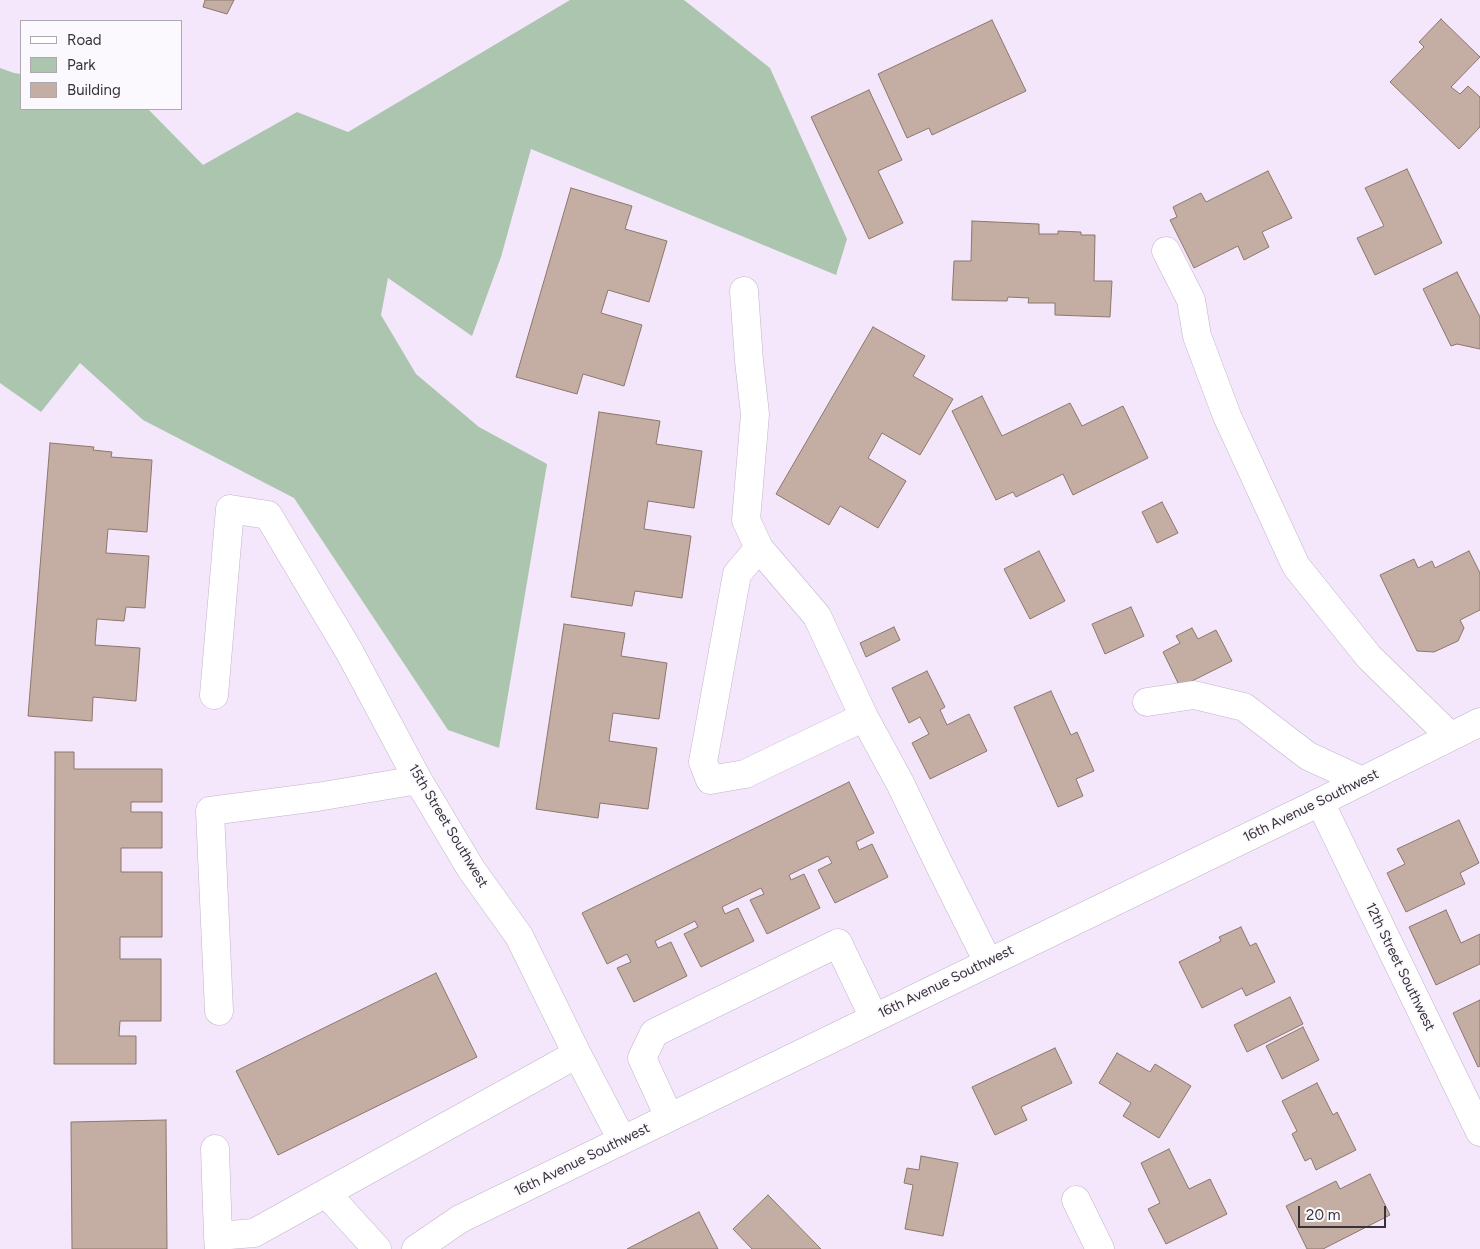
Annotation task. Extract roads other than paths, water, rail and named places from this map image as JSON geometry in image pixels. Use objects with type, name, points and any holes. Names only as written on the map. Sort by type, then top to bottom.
[{"type":"street","points":[[1166,251],[1191,300],[1197,336],[1227,416],[1296,566],[1370,657],[1450,736]]},
{"type":"street","points":[[744,291],[755,414],[746,520],[759,548],[817,616],[864,717],[900,782],[988,962]]},
{"type":"street","name":"15th Street Southwest","points":[[214,695],[230,509],[268,515],[348,651],[418,780],[471,868],[519,936],[622,1140]]},
{"type":"street","points":[[759,548],[737,574],[703,762],[710,780],[745,774],[864,717]]},
{"type":"street","points":[[1147,702],[1194,695],[1244,707],[1308,756],[1362,782]]},
{"type":"street","name":"16th Avenue Southwest","points":[[416,1249],[460,1219],[1362,782],[1480,722]]},
{"type":"street","points":[[219,1011],[210,811],[317,797],[418,780]]},
{"type":"street","name":"12th Street Southwest","points":[[1320,802],[1480,1132]]},
{"type":"street","points":[[669,1118],[642,1058],[654,1033],[838,943],[874,1018]]},
{"type":"street","points":[[215,1149],[218,1242],[254,1233],[577,1054]]},
{"type":"street","points":[[326,1193],[377,1249]]},
{"type":"street","points":[[1076,1200],[1100,1249]]}]
